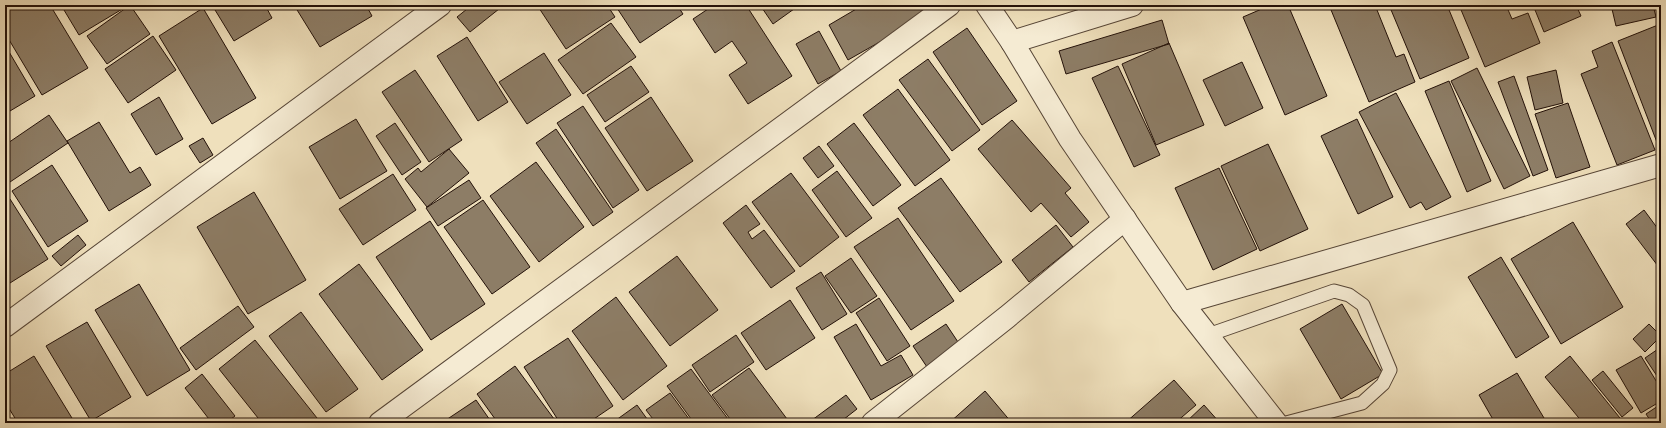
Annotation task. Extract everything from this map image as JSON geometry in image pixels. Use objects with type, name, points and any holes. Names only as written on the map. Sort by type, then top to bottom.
[{"type":"street","points":[[5,326],[440,5]]},
{"type":"street","points":[[380,423],[949,5]]},
{"type":"street","points":[[987,5],[1012,42],[1070,139],[1182,302],[1276,423]]},
{"type":"street","points":[[1012,42],[1132,5]]},
{"type":"street","points":[[1182,302],[1661,165]]},
{"type":"street","points":[[873,423],[1007,317],[1126,219]]},
{"type":"lane","points":[[1208,335],[1334,291],[1349,295],[1364,305],[1390,370],[1384,384],[1362,403],[1286,423]]},
{"type":"building","points":[[5,5],[50,5],[88,68],[42,95],[5,33]]},
{"type":"building","points":[[61,5],[123,5],[124,8],[79,35]]},
{"type":"building","points":[[130,5],[150,34],[107,64],[87,36]]},
{"type":"building","points":[[212,5],[265,5],[272,18],[234,41]]},
{"type":"building","points":[[294,5],[366,5],[372,16],[320,47]]},
{"type":"building","points":[[472,5],[504,5],[470,32],[457,17]]},
{"type":"building","points":[[537,5],[607,5],[615,17],[566,49]]},
{"type":"building","points":[[615,5],[677,5],[683,14],[640,43]]},
{"type":"building","points":[[714,5],[746,5],[792,76],[748,104],[729,75],[747,63],[732,41],[715,53],[693,19]]},
{"type":"building","points":[[760,5],[792,5],[794,9],[773,24]]},
{"type":"building","points":[[863,5],[921,5],[927,15],[848,60],[829,25]]},
{"type":"building","points":[[1271,5],[1288,5],[1327,96],[1285,115],[1243,17]]},
{"type":"building","points":[[1329,5],[1375,5],[1396,57],[1404,54],[1415,82],[1369,102]]},
{"type":"building","points":[[1389,5],[1447,5],[1469,58],[1420,79]]},
{"type":"building","points":[[1459,5],[1506,5],[1512,19],[1528,13],[1540,43],[1485,67]]},
{"type":"building","points":[[1533,5],[1576,5],[1581,16],[1544,32]]},
{"type":"building","points":[[1629,5],[1653,5],[1656,17],[1616,26],[1612,9]]},
{"type":"building","points":[[203,8],[256,98],[212,124],[159,36]]},
{"type":"building","points":[[1162,20],[1169,44],[1066,74],[1059,51]]},
{"type":"building","points":[[611,23],[636,57],[583,94],[558,60]]},
{"type":"building","points":[[1658,25],[1661,32],[1661,143],[1658,145],[1618,41]]},
{"type":"building","points":[[967,28],[1017,101],[982,125],[933,52]]},
{"type":"building","points":[[819,31],[841,71],[818,84],[796,44]]},
{"type":"building","points":[[153,36],[176,70],[128,103],[105,69]]},
{"type":"building","points":[[467,37],[508,102],[478,121],[437,56]]},
{"type":"building","points":[[1612,42],[1655,150],[1617,165],[1581,74],[1598,67],[1592,51]]},
{"type":"building","points":[[1169,43],[1204,125],[1156,145],[1122,64]]},
{"type":"building","points":[[5,45],[35,96],[10,111],[5,103]]},
{"type":"building","points":[[544,53],[571,95],[527,124],[499,82]]},
{"type":"building","points":[[928,59],[980,130],[952,151],[899,80]]},
{"type":"building","points":[[1242,62],[1263,108],[1225,126],[1203,80]]},
{"type":"building","points":[[631,66],[649,92],[605,122],[587,95]]},
{"type":"building","points":[[1118,66],[1160,155],[1134,167],[1092,78]]},
{"type":"building","points":[[1477,68],[1530,176],[1504,189],[1451,81]]},
{"type":"building","points":[[415,70],[462,140],[429,162],[382,92]]},
{"type":"building","points":[[1556,70],[1563,103],[1535,110],[1527,77]]},
{"type":"building","points":[[1514,76],[1548,170],[1533,176],[1498,82]]},
{"type":"building","points":[[1449,81],[1491,181],[1467,192],[1425,91]]},
{"type":"building","points":[[898,89],[950,160],[915,186],[863,115]]},
{"type":"building","points":[[1396,93],[1451,197],[1426,210],[1421,202],[1410,208],[1359,112]]},
{"type":"building","points":[[159,97],[183,139],[156,155],[131,114]]},
{"type":"building","points":[[651,97],[693,161],[647,191],[605,128]]},
{"type":"building","points":[[1568,103],[1590,167],[1556,178],[1535,114]]},
{"type":"building","points":[[583,106],[639,190],[613,208],[557,123]]},
{"type":"building","points":[[5,107],[9,113],[5,115]]},
{"type":"building","points":[[49,115],[68,143],[10,182],[5,174],[5,145]]},
{"type":"building","points":[[356,119],[387,171],[340,199],[309,147]]},
{"type":"building","points":[[1357,119],[1393,197],[1358,214],[1321,136]]},
{"type":"building","points":[[1012,120],[1071,188],[1065,193],[1089,222],[1071,237],[1041,203],[1031,212],[978,149]]},
{"type":"building","points":[[99,122],[130,173],[140,167],[151,185],[109,211],[67,141]]},
{"type":"building","points":[[395,123],[421,162],[402,175],[376,136]]},
{"type":"building","points":[[854,123],[901,185],[873,206],[827,144]]},
{"type":"building","points":[[556,129],[613,212],[593,226],[536,143]]},
{"type":"building","points":[[203,138],[213,155],[200,163],[189,146]]},
{"type":"building","points":[[1268,144],[1308,229],[1260,251],[1221,166]]},
{"type":"building","points":[[819,146],[834,166],[818,178],[803,158]]},
{"type":"building","points":[[449,149],[469,173],[427,207],[405,179],[418,168],[421,172]]},
{"type":"building","points":[[536,162],[584,227],[539,262],[490,196]]},
{"type":"building","points":[[52,165],[88,221],[48,247],[12,191]]},
{"type":"building","points":[[1219,168],[1257,249],[1213,270],[1175,188]]},
{"type":"building","points":[[837,171],[872,218],[846,237],[812,190]]},
{"type":"building","points":[[791,173],[839,237],[800,267],[752,202]]},
{"type":"building","points":[[393,174],[416,210],[363,245],[339,209]]},
{"type":"building","points":[[941,178],[1002,262],[960,292],[898,208]]},
{"type":"building","points":[[469,180],[481,198],[438,226],[426,208]]},
{"type":"building","points":[[5,182],[9,190],[5,192]]},
{"type":"building","points":[[254,192],[306,280],[248,314],[197,227]]},
{"type":"building","points":[[10,199],[48,259],[10,283],[5,276],[5,202]]},
{"type":"building","points":[[483,200],[530,267],[492,294],[444,227]]},
{"type":"building","points":[[746,205],[760,224],[748,232],[752,239],[764,230],[795,271],[771,288],[723,223]]},
{"type":"building","points":[[1644,210],[1661,233],[1661,270],[1626,224]]},
{"type":"building","points":[[898,218],[954,301],[911,330],[854,247]]},
{"type":"building","points":[[430,221],[485,304],[431,340],[376,257]]},
{"type":"building","points":[[1573,222],[1623,307],[1561,344],[1511,259]]},
{"type":"building","points":[[1056,225],[1073,247],[1029,282],[1012,260]]},
{"type":"building","points":[[78,235],[86,245],[61,266],[52,256]]},
{"type":"building","points":[[677,256],[718,310],[670,346],[629,292]]},
{"type":"building","points":[[1501,257],[1549,337],[1516,358],[1468,277]]},
{"type":"building","points":[[851,258],[877,296],[851,313],[825,276]]},
{"type":"building","points":[[359,264],[423,350],[382,380],[319,294]]},
{"type":"building","points":[[821,272],[847,314],[822,330],[796,288]]},
{"type":"building","points":[[139,284],[190,370],[147,396],[95,310]]},
{"type":"building","points":[[616,297],[667,366],[623,400],[572,331]]},
{"type":"building","points":[[879,298],[910,346],[887,361],[856,313]]},
{"type":"building","points":[[790,300],[815,338],[766,370],[741,333]]},
{"type":"building","points":[[1342,304],[1383,374],[1341,399],[1300,329]]},
{"type":"building","points":[[238,306],[254,327],[196,370],[180,348]]},
{"type":"building","points":[[301,312],[358,389],[326,412],[269,336]]},
{"type":"building","points":[[87,322],[131,397],[91,421],[46,346]]},
{"type":"building","points":[[856,324],[881,366],[901,355],[913,375],[871,400],[834,337]]},
{"type":"building","points":[[946,324],[960,345],[927,367],[913,346]]},
{"type":"building","points":[[1649,324],[1661,336],[1645,352],[1633,339]]},
{"type":"building","points":[[736,335],[754,362],[710,392],[692,365]]},
{"type":"building","points":[[568,338],[613,406],[588,423],[560,423],[524,367]]},
{"type":"building","points":[[255,340],[321,423],[262,423],[219,369]]},
{"type":"building","points":[[1661,347],[1661,382],[1645,358]]},
{"type":"building","points":[[34,356],[75,423],[18,423],[5,402],[5,374]]},
{"type":"building","points":[[1570,356],[1624,423],[1583,423],[1545,377]]},
{"type":"building","points":[[1641,356],[1661,389],[1661,401],[1641,413],[1616,370]]},
{"type":"building","points":[[515,366],[557,423],[498,423],[477,394]]},
{"type":"building","points":[[749,368],[790,423],[733,423],[712,395]]},
{"type":"building","points":[[691,369],[731,423],[694,423],[667,386]]},
{"type":"building","points":[[1603,371],[1633,408],[1622,417],[1592,380]]},
{"type":"building","points":[[1517,373],[1547,423],[1495,423],[1479,395]]},
{"type":"building","points":[[202,374],[235,416],[226,423],[212,423],[185,388]]},
{"type":"building","points":[[1174,380],[1196,405],[1175,423],[1125,423]]},
{"type":"building","points":[[985,391],[1012,423],[949,423]]},
{"type":"building","points":[[670,393],[692,423],[656,423],[646,410]]},
{"type":"building","points":[[846,395],[857,409],[839,423],[808,423]]},
{"type":"building","points":[[476,400],[492,423],[449,423],[446,420]]},
{"type":"building","points":[[1661,404],[1661,423],[1652,423],[1646,414]]},
{"type":"building","points":[[637,405],[650,423],[612,423]]},
{"type":"building","points":[[1204,405],[1220,423],[1185,423]]}]
